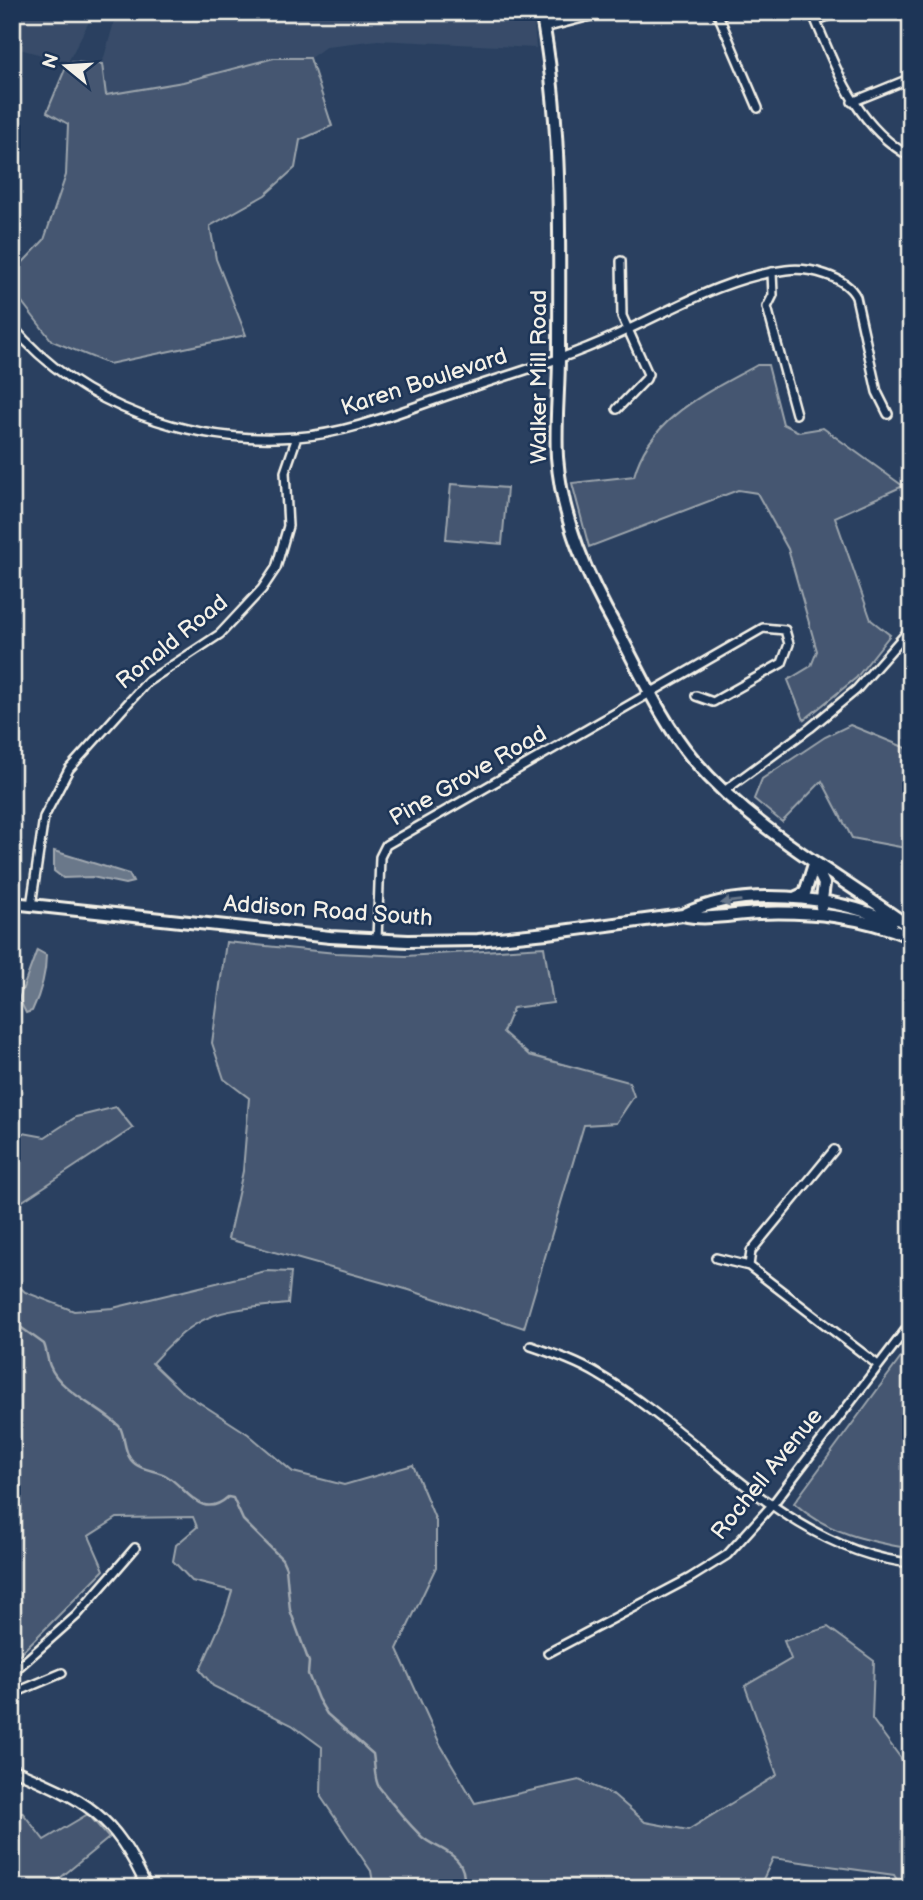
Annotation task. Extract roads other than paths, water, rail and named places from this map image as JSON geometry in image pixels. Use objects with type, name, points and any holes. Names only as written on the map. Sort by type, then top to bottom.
[{"type":"main road","name":"Walker Mill Road","points":[[541,12],[560,223],[557,458],[572,534],[601,601],[682,745],[724,791],[814,864],[911,929]]},
{"type":"main road","points":[[794,898],[805,893],[814,864]]},
{"type":"main road","points":[[814,864],[824,884],[821,913],[871,922],[911,937]]},
{"type":"main road","name":"Addison Road South","points":[[682,915],[698,906],[761,898],[794,898],[854,908],[911,929]]},
{"type":"main road","name":"Addison Road South","points":[[12,903],[377,940],[478,940],[682,915],[700,917],[821,913]]},
{"type":"street","points":[[544,27],[601,12]]},
{"type":"street","points":[[717,12],[758,108]]},
{"type":"street","points":[[837,12],[814,16],[852,102],[894,148],[911,157]]},
{"type":"street","points":[[852,102],[911,78]]},
{"type":"street","points":[[618,409],[648,376],[621,307],[621,261]]},
{"type":"street","name":"Karen Boulevard","points":[[12,326],[74,380],[142,416],[169,426],[236,437],[297,437],[350,429],[559,360],[730,282],[790,269],[832,277],[851,288],[856,297],[877,393],[888,414]]},
{"type":"street","points":[[772,272],[775,286],[767,307],[796,414]]},
{"type":"street","name":"Ronald Road","points":[[31,906],[44,817],[69,769],[147,682],[220,634],[262,589],[276,568],[288,526],[285,472],[297,437]]},
{"type":"street","points":[[650,691],[763,628],[785,630],[789,643],[782,663],[713,702],[696,696]]},
{"type":"street","points":[[724,791],[848,697],[911,628]]},
{"type":"street","name":"Pine Grove Road","points":[[377,940],[380,857],[384,846],[650,691]]},
{"type":"street","points":[[749,1266],[751,1251],[834,1150]]},
{"type":"street","points":[[716,1258],[749,1266],[878,1365]]},
{"type":"street","name":"Rochell Avenue","points":[[548,1653],[711,1566],[743,1539],[773,1504],[911,1322]]},
{"type":"street","points":[[531,1346],[573,1361],[610,1382],[773,1504],[838,1544],[865,1554],[911,1563]]},
{"type":"street","points":[[12,1673],[77,1615],[135,1548]]},
{"type":"street","points":[[12,1695],[62,1673]]},
{"type":"street","points":[[12,1769],[70,1794],[105,1819],[131,1851],[148,1888]]},
{"type":"waterway","points":[[12,1321],[44,1344],[50,1366],[62,1383],[119,1426],[128,1456],[134,1463],[165,1475],[201,1504],[209,1506],[228,1497],[233,1498],[243,1520],[282,1559],[286,1568],[290,1610],[309,1662],[308,1674],[318,1699],[327,1714],[373,1754],[377,1784],[399,1812],[422,1837],[458,1861],[463,1872],[463,1888]]}]
